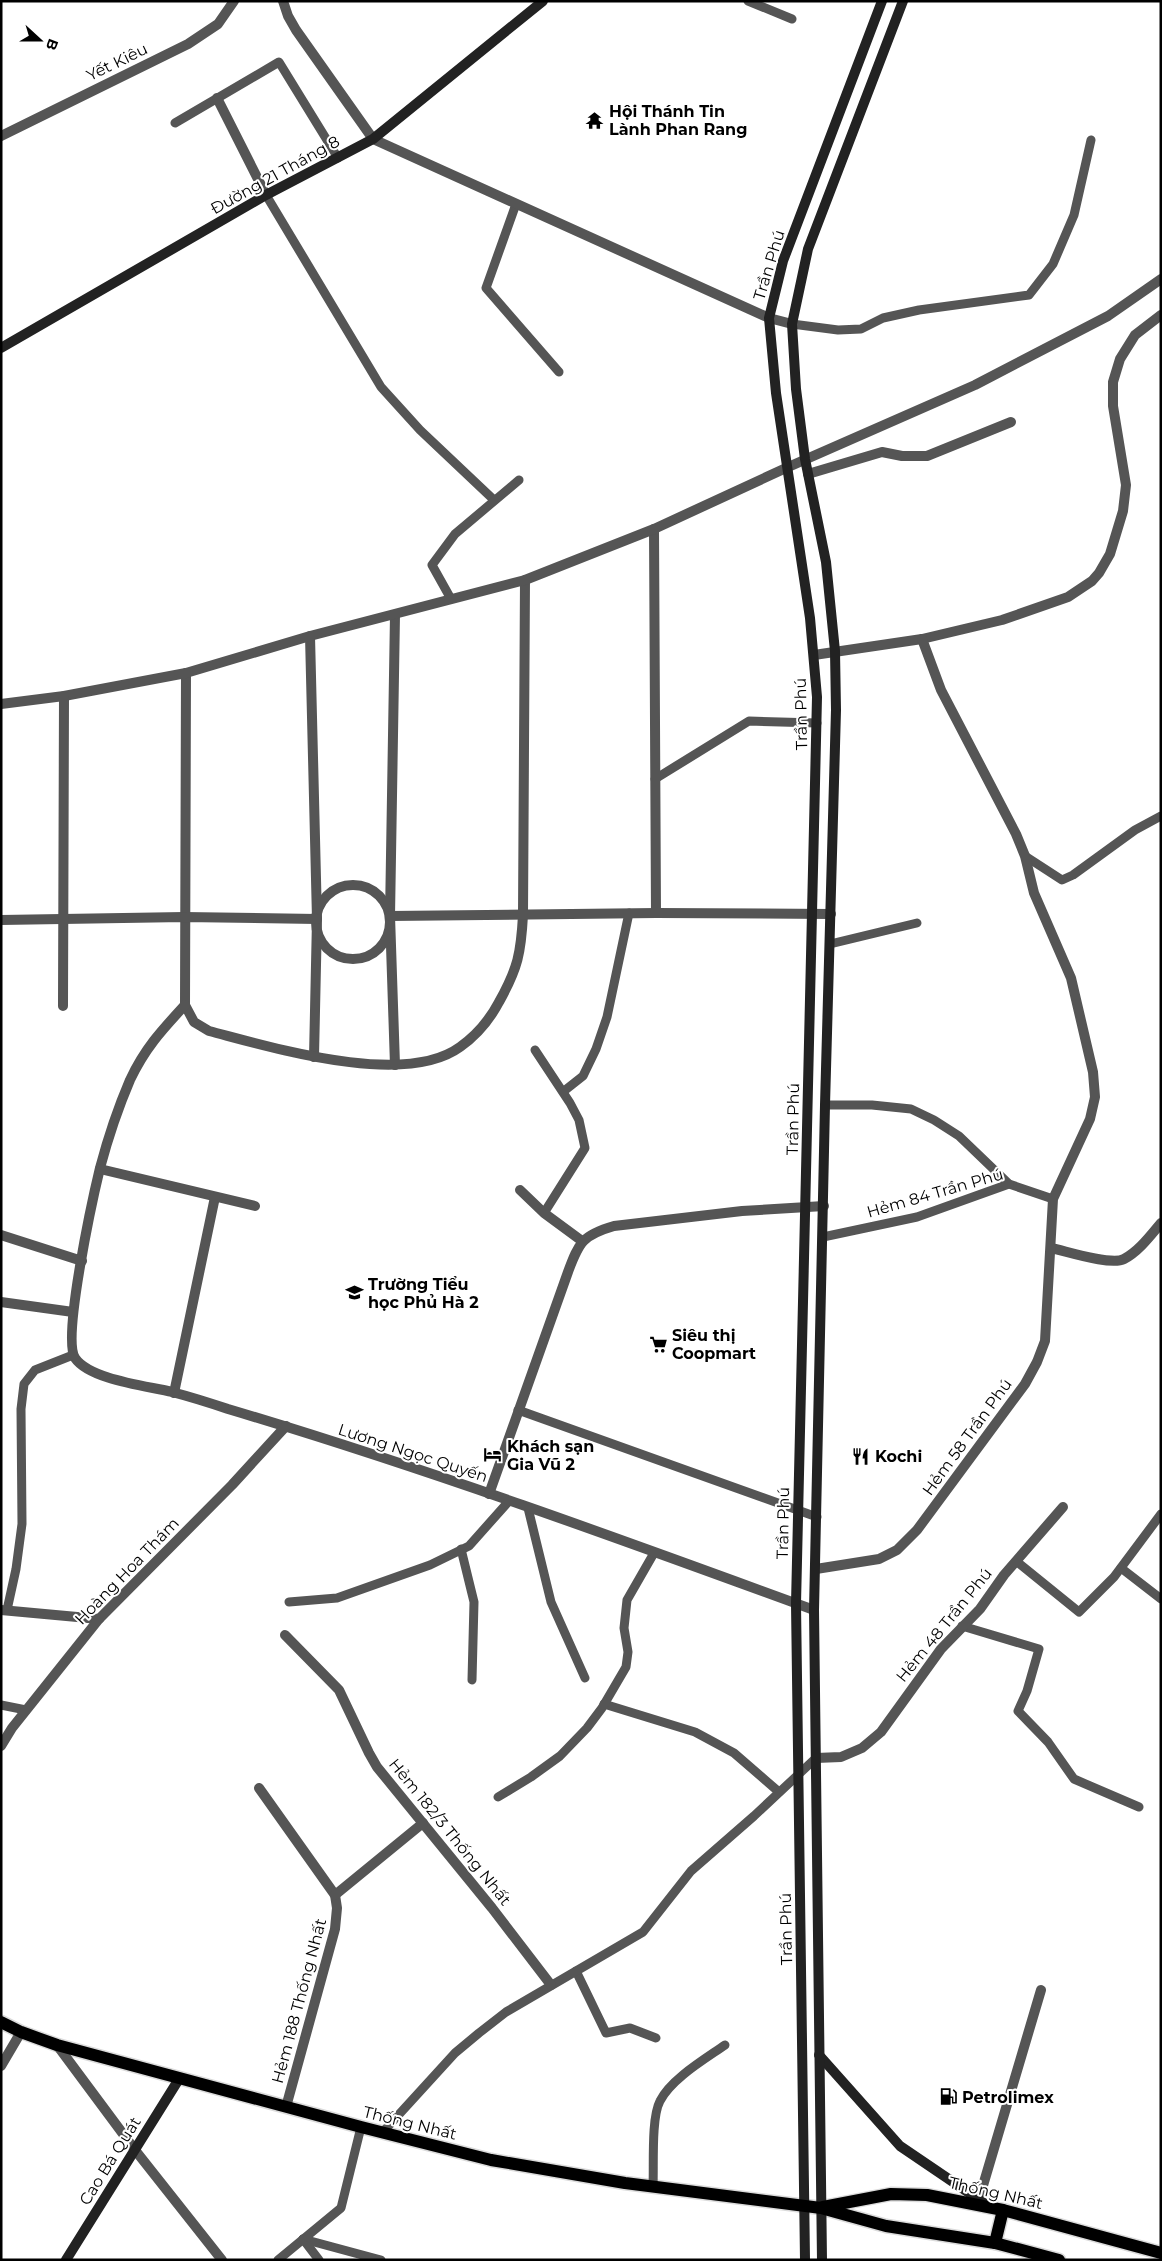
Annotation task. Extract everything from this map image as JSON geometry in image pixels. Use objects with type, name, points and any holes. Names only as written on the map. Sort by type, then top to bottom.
[{"type":"main road","name":"Đường 21 Tháng 8","points":[[1,348],[266,195],[373,139],[543,1]]},
{"type":"main road","name":"Trần Phú","points":[[805,2260],[796,1604],[817,723],[814,655],[810,618],[786,468],[769,318],[783,262],[882,1]]},
{"type":"main road","name":"Trần Phú","points":[[822,2260],[814,1610],[825,1105],[835,784],[835,651],[826,562],[805,459],[796,388],[792,324],[808,249],[902,1]]},
{"type":"main road","name":"Thống Nhất","points":[[1,2022],[21,2032],[57,2045],[286,2108],[491,2160],[653,2186],[821,2208],[886,2226],[995,2243],[1059,2260]]},
{"type":"main road","points":[[819,2055],[900,2146],[990,2207]]},
{"type":"main road","name":"Cao Bá Quát","points":[[66,2260],[179,2079]]},
{"type":"main road","name":"Thống Nhất","points":[[821,2208],[891,2194],[927,2195],[1004,2210],[1161,2253]]},
{"type":"main road","points":[[995,2243],[1004,2210]]},
{"type":"street","name":"Yết Kiêu","points":[[1,136],[188,44],[218,24],[234,1]]},
{"type":"street","points":[[282,1],[296,30],[373,139],[769,318],[792,324]]},
{"type":"street","points":[[217,98],[266,195]]},
{"type":"street","points":[[1,704],[64,696],[186,672],[310,636],[525,580],[654,529],[805,459],[975,385],[1108,316],[1161,278]]},
{"type":"street","points":[[814,655],[922,639],[1002,620],[1068,597],[1099,573],[1110,554],[1124,512],[1126,485],[1113,406],[1113,382],[1120,359],[1131,341],[1161,315]]},
{"type":"street","points":[[808,474],[882,452],[902,456],[927,456],[1011,422]]},
{"type":"street","points":[[654,529],[656,913]]},
{"type":"street","points":[[186,672],[185,1005],[194,1022],[209,1031],[314,1057],[395,1064],[431,1060],[460,1048],[489,1021],[512,978],[521,950],[523,916],[525,580]]},
{"type":"street","points":[[395,615],[390,916],[390,928],[382,945],[367,956],[355,959],[342,958],[331,952],[323,943],[318,932],[317,919],[319,907],[326,897],[335,890],[346,886],[358,885],[369,888],[379,895],[386,905],[390,916],[395,1064]]},
{"type":"street","points":[[310,636],[317,919],[314,1057]]},
{"type":"street","points":[[922,639],[941,690],[1016,834],[1025,856],[1034,894],[1071,978],[1093,1072],[1096,1097],[1090,1119],[1053,1199]]},
{"type":"street","points":[[63,1006],[64,696]]},
{"type":"street","points":[[390,916],[523,916],[629,913],[831,914]]},
{"type":"street","points":[[1,920],[184,917],[317,919]]},
{"type":"street","points":[[73,1355],[73,1312],[82,1261],[100,1169],[116,1116],[131,1079],[152,1040],[185,1005]]},
{"type":"street","points":[[100,1169],[255,1206]]},
{"type":"street","points":[[520,1190],[544,1213],[582,1241]]},
{"type":"street","points":[[174,1392],[215,1197]]},
{"type":"street","name":"Hẻm 58 Trần Phú","points":[[816,1569],[879,1559],[897,1550],[917,1530],[1025,1384],[1045,1341],[1053,1199]]},
{"type":"street","points":[[489,1494],[568,1272],[582,1241],[594,1232],[614,1226],[742,1211],[824,1206]]},
{"type":"street","points":[[1051,1248],[1107,1261],[1122,1261],[1138,1249],[1161,1223]]},
{"type":"street","points":[[1,1235],[82,1261]]},
{"type":"street","points":[[1,1302],[73,1312]]},
{"type":"street","name":"Lương Ngọc Quyến","points":[[73,1355],[91,1370],[115,1380],[174,1392],[286,1426],[489,1494],[814,1610]]},
{"type":"street","name":"Hoàng Hoa Thám","points":[[1,1746],[26,1710],[99,1619],[232,1485],[286,1426]]},
{"type":"street","name":"Hẻm 48 Trần Phú","points":[[816,1758],[841,1757],[862,1748],[881,1732],[941,1649],[980,1609],[1016,1561],[1063,1507]]},
{"type":"street","points":[[4,1610],[99,1619]]},
{"type":"street","name":"Hẻm 182/3 Thống Nhất","points":[[285,1635],[339,1690],[368,1753],[377,1767],[492,1908],[551,1985]]},
{"type":"street","points":[[259,1788],[335,1895],[423,1823]]},
{"type":"street","name":"Hẻm 188 Thống Nhất","points":[[286,2108],[335,1929],[337,1908],[335,1895]]},
{"type":"street","points":[[978,2199],[1041,1990]]},
{"type":"street","points":[[1,2066],[21,2032]]},
{"type":"street","points":[[57,2045],[135,2150],[222,2260]]},
{"type":"lane","points":[[748,1],[792,19]]},
{"type":"lane","points":[[175,123],[279,62],[338,158]]},
{"type":"lane","points":[[792,324],[838,330],[862,329],[883,318],[919,310],[1030,295],[1053,264],[1074,215],[1091,140]]},
{"type":"lane","points":[[266,195],[381,387],[420,430],[494,500]]},
{"type":"lane","points":[[516,204],[486,288],[559,372]]},
{"type":"lane","points":[[451,599],[432,565],[455,534],[519,480]]},
{"type":"lane","points":[[655,779],[749,721],[817,723]]},
{"type":"lane","points":[[1025,856],[1062,880],[1074,875],[1135,830],[1161,816]]},
{"type":"lane","points":[[564,1091],[583,1076],[596,1049],[607,1018],[629,913]]},
{"type":"lane","points":[[830,944],[917,923]]},
{"type":"lane","points":[[535,1050],[564,1091],[579,1120],[585,1148],[544,1213]]},
{"type":"lane","points":[[825,1105],[872,1105],[910,1110],[934,1120],[959,1136],[1010,1184]]},
{"type":"lane","name":"Hẻm 84 Trần Phú","points":[[823,1236],[917,1216],[1010,1184],[1053,1199]]},
{"type":"lane","points":[[4,1610],[16,1569],[22,1524],[21,1409],[24,1384],[35,1370],[73,1355]]},
{"type":"lane","points":[[518,1410],[817,1517]]},
{"type":"lane","points":[[289,1602],[337,1598],[415,1571],[469,1546],[509,1501]]},
{"type":"lane","points":[[528,1508],[551,1602],[585,1678]]},
{"type":"lane","points":[[1016,1561],[1080,1612],[1121,1568],[1161,1514]]},
{"type":"lane","points":[[461,1549],[474,1602],[472,1680]]},
{"type":"lane","points":[[498,1797],[560,1756],[587,1728],[604,1704],[626,1667],[628,1652],[624,1628],[627,1600],[654,1553]]},
{"type":"lane","points":[[1121,1568],[1161,1598]]},
{"type":"lane","points":[[962,1626],[1038,1650],[1018,1711],[1048,1742],[1074,1779],[1139,1807]]},
{"type":"lane","points":[[604,1704],[695,1732],[734,1753],[779,1792]]},
{"type":"lane","points":[[1,1705],[26,1710]]},
{"type":"lane","points":[[382,2133],[455,2053],[506,2012],[642,1932],[691,1871],[816,1758]]},
{"type":"lane","points":[[576,1971],[606,2033],[630,2028],[656,2038]]},
{"type":"lane","points":[[653,2186],[656,2118],[661,2099],[670,2087],[725,2045]]},
{"type":"lane","points":[[278,2260],[341,2208],[361,2127]]},
{"type":"lane","points":[[303,2239],[319,2260]]},
{"type":"lane","points":[[303,2239],[381,2260]]},
{"type":"place","name":"Hội Thánh Tin Lành Phan Rang","points":[[595,120]]},
{"type":"place","name":"Trường Tiểu học Phủ Hà 2","points":[[354,1293]]},
{"type":"place","name":"Siêu thị Coopmart","points":[[658,1344]]},
{"type":"place","name":"Khách sạn Gia Vũ 2","points":[[493,1455]]},
{"type":"place","name":"Kochi","points":[[861,1456]]},
{"type":"place","name":"Petrolimex","points":[[948,2097]]}]
